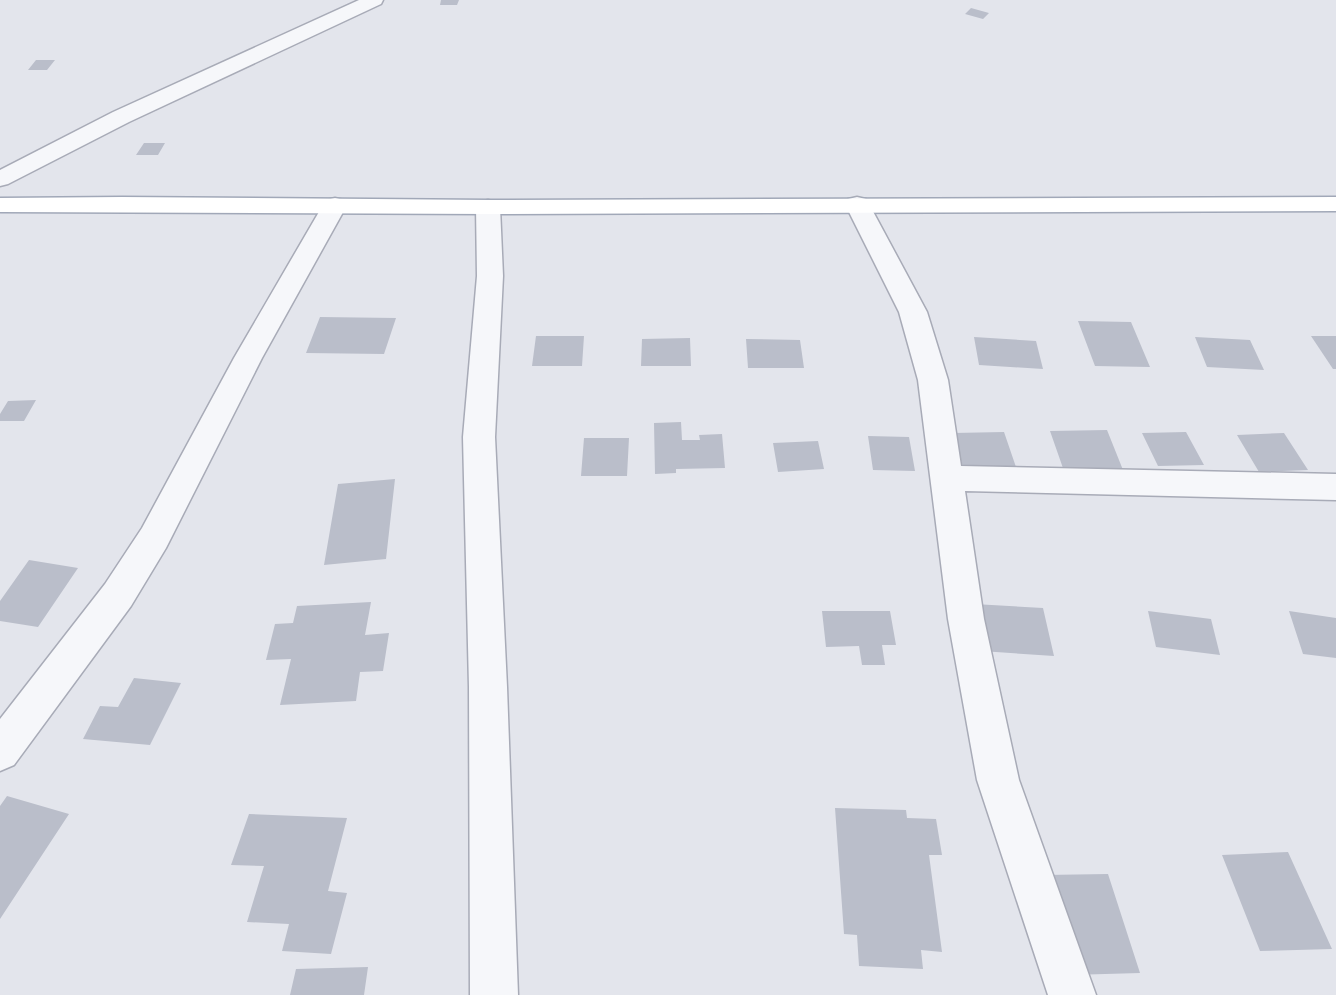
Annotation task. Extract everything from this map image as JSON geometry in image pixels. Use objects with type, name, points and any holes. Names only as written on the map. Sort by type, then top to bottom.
[{"type":"main road","points":[[0,205],[141,203],[488,207],[1336,204]]},
{"type":"street","points":[[0,179],[121,117],[374,0]]},
{"type":"street","points":[[857,204],[913,312],[933,380],[966,620],[998,780],[1072,995]]},
{"type":"street","points":[[0,752],[118,595],[154,538],[248,358],[335,206]]},
{"type":"street","points":[[488,207],[490,276],[479,437],[488,687],[494,995]]},
{"type":"street","points":[[948,478],[1336,487]]},
{"type":"building","points":[[441,0],[459,0],[457,5],[440,5]]},
{"type":"building","points":[[971,8],[989,13],[983,19],[965,14]]},
{"type":"building","points":[[36,60],[55,60],[47,70],[28,70]]},
{"type":"building","points":[[144,143],[165,143],[158,155],[136,155]]},
{"type":"building","points":[[320,317],[396,318],[384,354],[306,353]]},
{"type":"building","points":[[1078,321],[1131,322],[1150,367],[1095,366]]},
{"type":"building","points":[[536,336],[584,336],[582,366],[532,366]]},
{"type":"building","points":[[1311,336],[1336,336],[1336,369],[1333,369]]},
{"type":"building","points":[[974,337],[1036,341],[1043,369],[979,365]]},
{"type":"building","points":[[1195,337],[1250,340],[1264,370],[1207,367]]},
{"type":"building","points":[[690,338],[691,366],[641,366],[642,339]]},
{"type":"building","points":[[746,339],[800,340],[804,368],[748,368]]},
{"type":"building","points":[[36,400],[24,421],[0,421],[0,414],[8,401]]},
{"type":"building","points":[[681,422],[682,440],[700,440],[699,435],[722,434],[725,468],[676,469],[676,473],[655,474],[654,423]]},
{"type":"building","points":[[1107,430],[1123,470],[1064,471],[1050,431]]},
{"type":"building","points":[[1004,432],[1017,470],[964,471],[953,433]]},
{"type":"building","points":[[1186,432],[1204,465],[1158,466],[1142,433]]},
{"type":"building","points":[[1284,433],[1308,470],[1259,472],[1237,435]]},
{"type":"building","points":[[868,436],[909,437],[915,471],[873,470]]},
{"type":"building","points":[[584,438],[629,438],[627,476],[581,476]]},
{"type":"building","points":[[818,441],[824,469],[778,472],[773,443]]},
{"type":"building","points":[[395,479],[386,559],[324,565],[338,484]]},
{"type":"building","points":[[29,560],[78,568],[38,627],[0,621],[0,601]]},
{"type":"building","points":[[371,602],[365,635],[389,633],[383,671],[360,672],[356,701],[280,705],[291,659],[266,660],[275,624],[293,623],[297,606]]},
{"type":"building","points":[[974,604],[1043,608],[1054,656],[981,651]]},
{"type":"building","points":[[822,611],[890,611],[896,645],[882,645],[885,665],[862,665],[859,646],[826,647]]},
{"type":"building","points":[[1148,611],[1211,619],[1220,655],[1156,647]]},
{"type":"building","points":[[1289,611],[1336,618],[1336,658],[1303,654]]},
{"type":"building","points":[[134,678],[181,683],[150,745],[83,739],[100,706],[118,707]]},
{"type":"building","points":[[7,796],[69,814],[0,919],[0,806]]},
{"type":"building","points":[[835,808],[906,810],[907,818],[936,819],[942,855],[929,855],[942,952],[921,950],[923,969],[859,966],[857,935],[844,934]]},
{"type":"building","points":[[249,814],[347,818],[328,891],[347,893],[331,954],[282,951],[289,924],[247,922],[264,866],[231,865]]},
{"type":"building","points":[[1288,852],[1332,949],[1260,951],[1222,855]]},
{"type":"building","points":[[1108,874],[1140,973],[1070,975],[1044,875]]},
{"type":"building","points":[[368,967],[364,995],[290,995],[296,969]]}]
